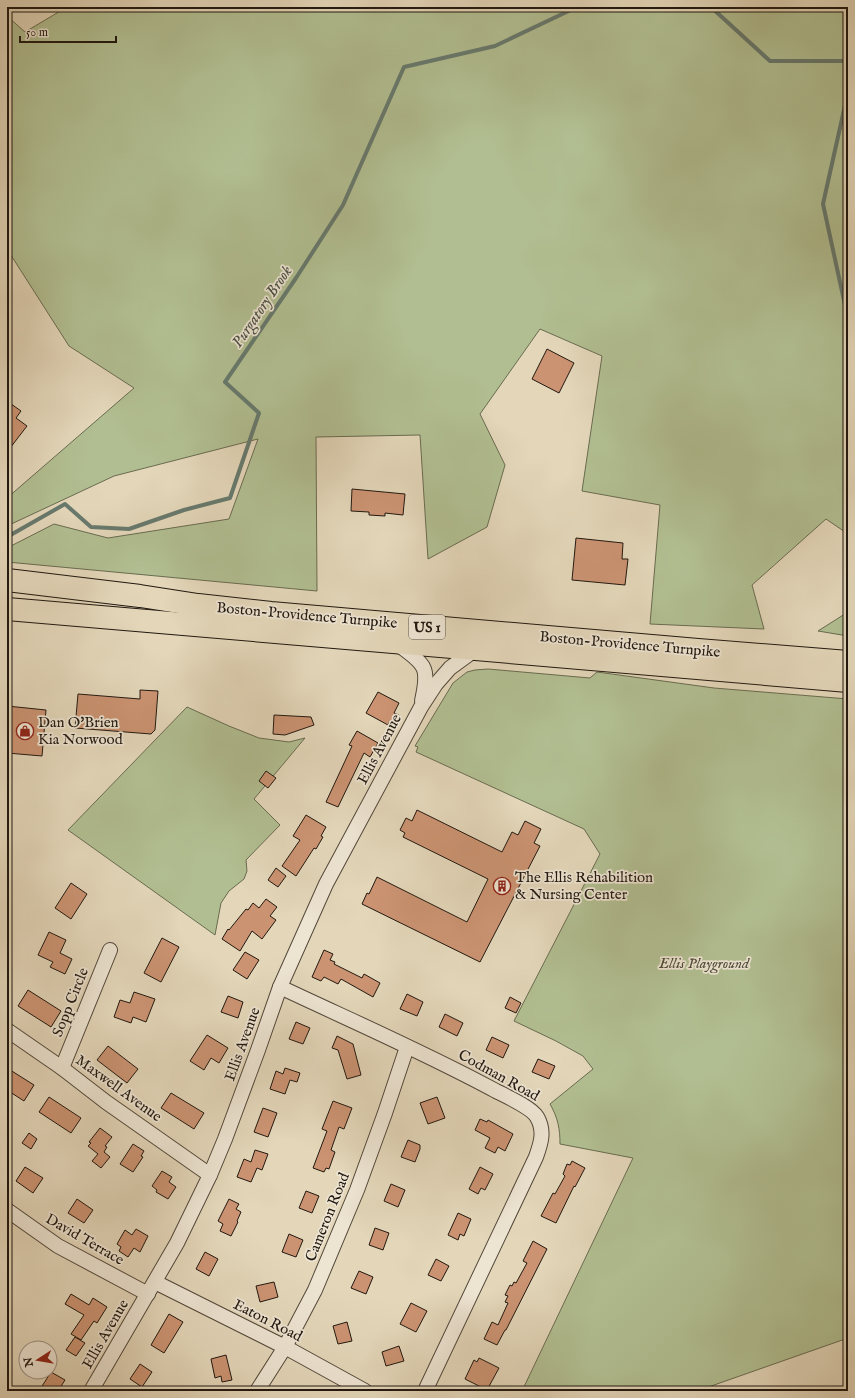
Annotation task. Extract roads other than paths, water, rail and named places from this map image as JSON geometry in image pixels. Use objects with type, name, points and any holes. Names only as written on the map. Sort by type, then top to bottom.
[{"type":"main road","name":"Boston-Providence Turnpike","points":[[7,580],[278,614],[848,662]]},
{"type":"main road","name":"Boston-Providence Turnpike","points":[[7,609],[848,681]]},
{"type":"street","name":"Ellis Avenue","points":[[395,642],[423,667],[425,681],[421,707]]},
{"type":"street","name":"Ellis Avenue","points":[[91,1391],[178,1244],[210,1175],[231,1124],[280,987],[326,884],[421,707],[436,684],[450,668],[476,649]]},
{"type":"street","name":"Sopp Circle","points":[[62,1068],[110,950]]},
{"type":"street","name":"Codman Road","points":[[280,987],[484,1084],[521,1104],[536,1115],[541,1129],[542,1142],[536,1157],[425,1391]]},
{"type":"street","name":"Maxwell Avenue","points":[[7,1030],[210,1175]]},
{"type":"street","name":"Cameron Road","points":[[257,1391],[285,1347],[315,1290],[357,1190],[407,1047]]},
{"type":"street","name":"David Terrace","points":[[7,1210],[58,1246],[148,1294]]},
{"type":"street","name":"Eaton Road","points":[[155,1282],[285,1347],[365,1391]]},
{"type":"waterway","name":"Purgatory Brook","points":[[7,537],[65,504],[91,527],[129,529],[184,510],[230,498],[259,413],[225,382],[296,278],[343,205],[404,67],[495,46],[577,7]]},
{"type":"waterway","name":"Purgatory Brook","points":[[709,7],[712,8],[770,61],[848,61]]},
{"type":"waterway","points":[[848,92],[823,204],[848,319]]},
{"type":"place","name":"Dan O'Brien Kia Norwood","points":[[25,731]]},
{"type":"place","name":"The Ellis Rehabilition & Nursing Center","points":[[502,886]]},
{"type":"park label","name":"Ellis Playground","points":[[704,963]]}]
